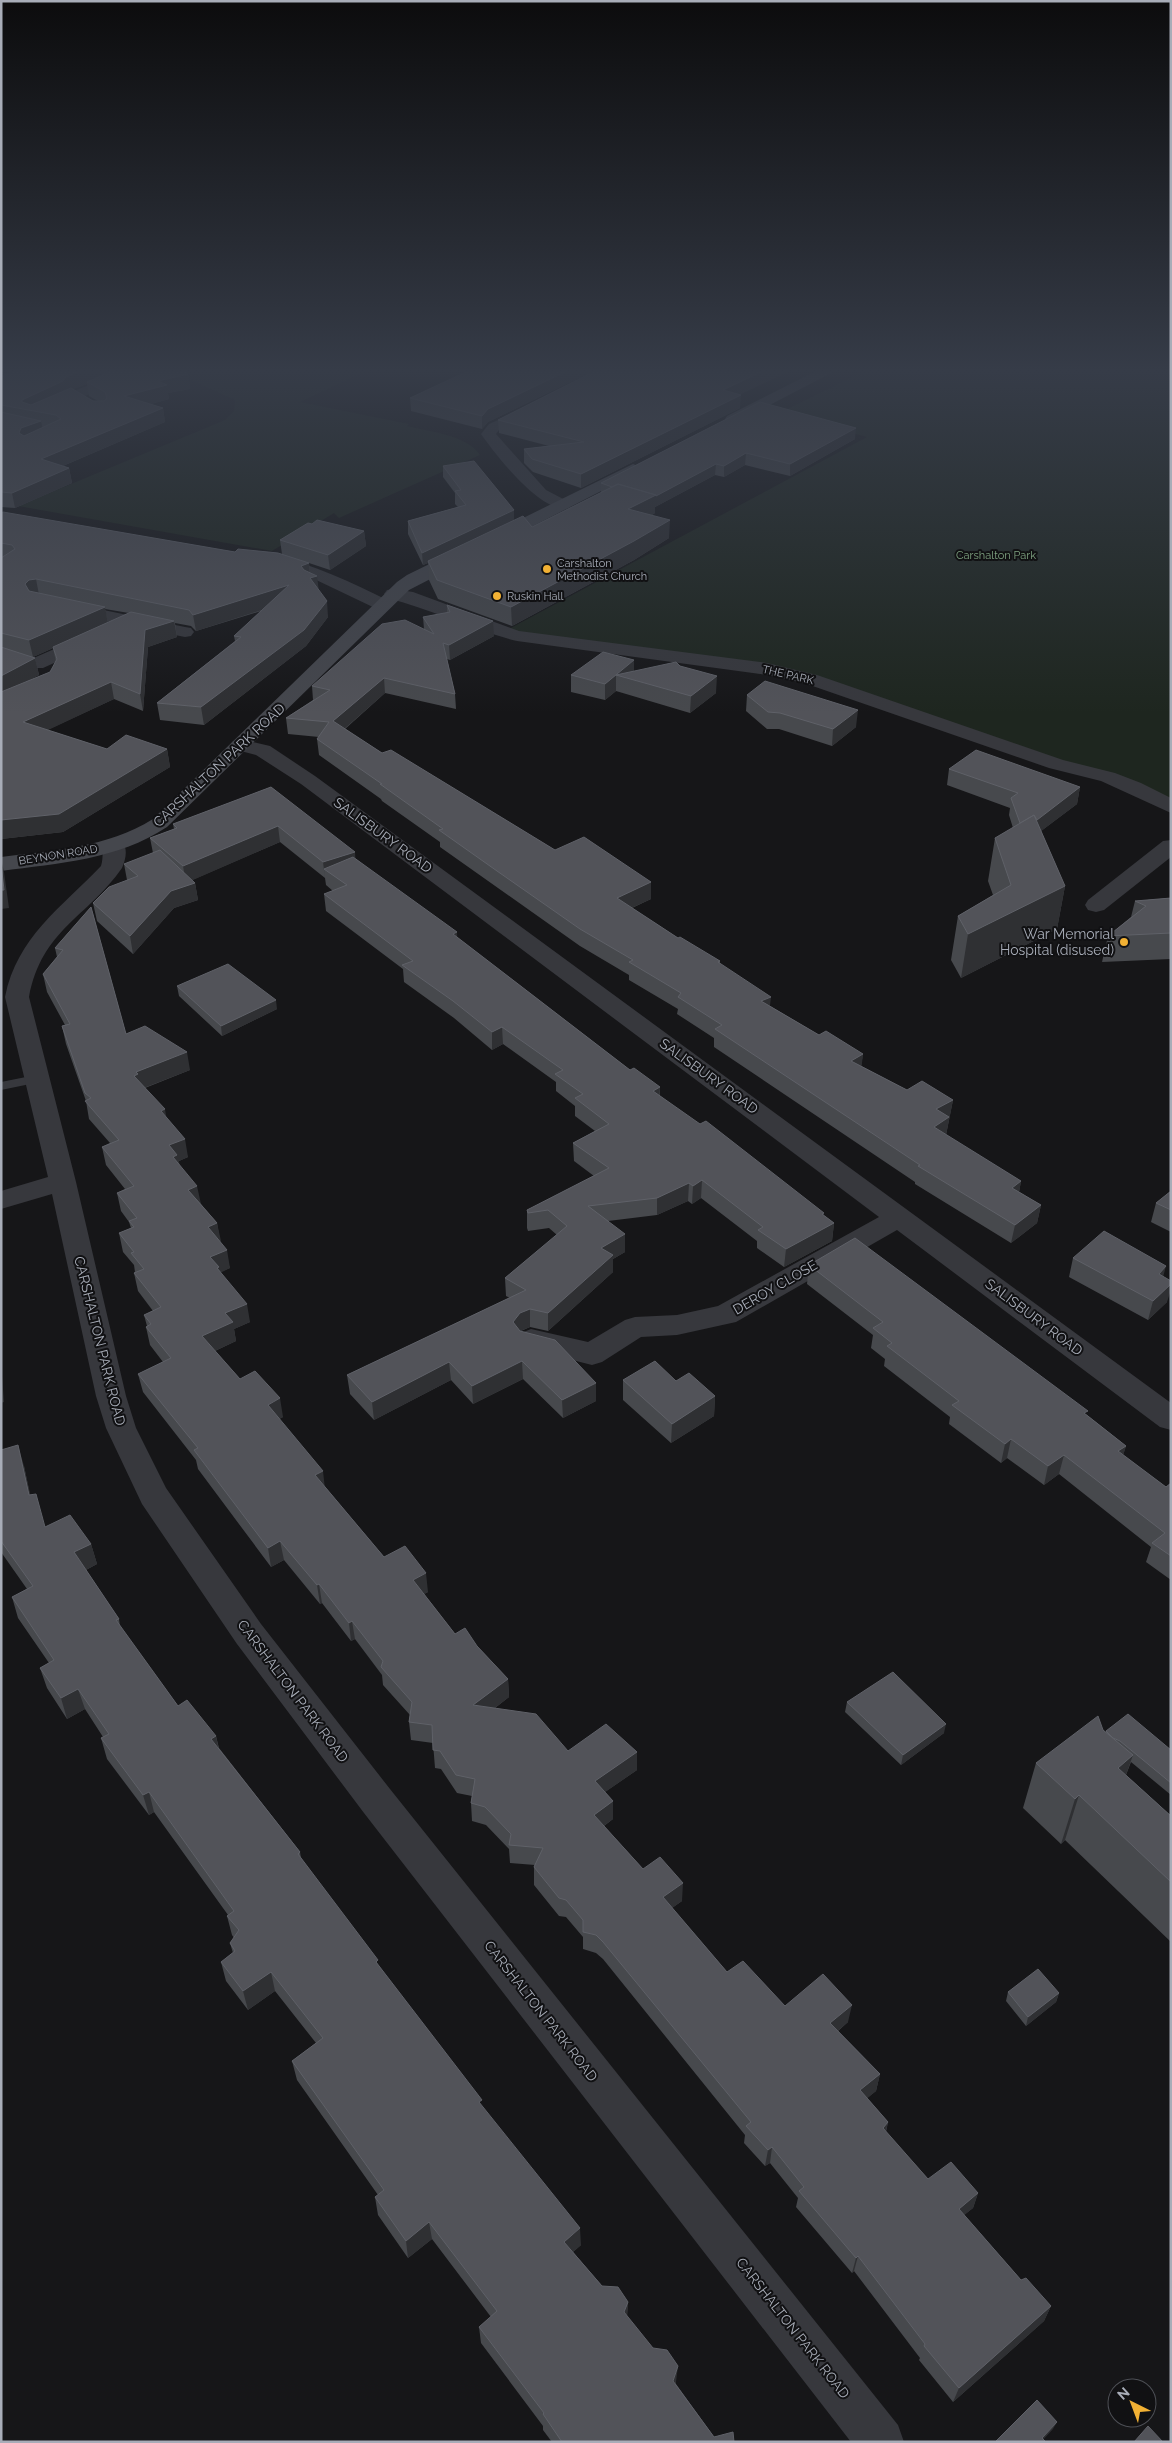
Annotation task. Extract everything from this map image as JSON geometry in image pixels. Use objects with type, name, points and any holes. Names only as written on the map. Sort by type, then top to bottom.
[{"type":"main road","name":"CARSHALTON PARK ROAD","points":[[114,845],[141,836],[160,823],[340,650],[388,600],[413,579],[603,485]]},
{"type":"main road","name":"BEYNON ROAD","points":[[1,864],[114,845]]},
{"type":"street","points":[[533,485],[540,493],[563,505]]},
{"type":"street","points":[[259,558],[309,569],[388,600]]},
{"type":"street","name":"THE PARK","points":[[388,600],[407,596],[490,628],[517,636],[709,660],[767,669],[810,679],[1056,764],[1108,776],[1134,787],[1171,807]]},
{"type":"street","points":[[57,606],[185,632]]},
{"type":"street","points":[[36,666],[132,621]]},
{"type":"street","name":"SALISBURY ROAD","points":[[240,745],[263,750],[308,780],[1171,1419]]},
{"type":"street","name":"CARSHALTON PARK ROAD","points":[[114,845],[115,858],[111,868],[35,947],[26,961],[18,982],[17,997],[63,1182],[97,1342],[121,1428],[152,1494],[249,1634],[377,1801],[881,2442]]},
{"type":"street","points":[[1096,905],[1171,846]]},
{"type":"street","points":[[1,1200],[63,1182]]},
{"type":"street","name":"DEROY CLOSE","points":[[531,1340],[592,1354],[636,1327],[677,1325],[726,1315],[899,1217]]},
{"type":"lane","points":[[1,1086],[36,1079]]},
{"type":"green space","points":[[69,485],[413,485],[339,518],[334,513],[272,551],[18,506]]},
{"type":"green space","name":"Carshalton Park","points":[[777,485],[1171,485],[1171,803],[845,688],[505,631]]},
{"type":"building","points":[[1,485],[30,485],[12,493],[1,492]]},
{"type":"building","points":[[457,485],[494,485],[514,510],[422,553],[408,521],[466,505],[455,491],[461,490]]},
{"type":"building","points":[[616,485],[656,495],[628,509],[670,520],[511,607],[437,580],[428,561],[523,516],[532,527]]},
{"type":"building","points":[[621,485],[677,485],[656,495]]},
{"type":"building","points":[[1,513],[235,552],[238,549],[278,553],[309,563],[301,566],[304,570],[317,576],[310,578],[327,601],[304,630],[201,707],[157,703],[241,637],[234,636],[289,585],[193,615],[189,610],[36,579],[29,580],[25,584],[29,591],[105,607],[29,640],[1,633],[1,558],[15,549],[12,545],[1,543]]},
{"type":"building","points":[[317,520],[364,531],[328,555],[280,540],[308,523],[312,524]]},
{"type":"building","points":[[447,605],[493,621],[449,645],[443,643],[455,694],[384,678],[333,721],[382,753],[391,750],[555,850],[584,837],[651,882],[617,898],[678,938],[680,937],[720,961],[718,962],[771,997],[761,1001],[819,1035],[826,1031],[863,1054],[851,1061],[907,1090],[922,1081],[953,1100],[936,1109],[949,1117],[934,1127],[1021,1181],[1012,1188],[1041,1205],[1015,1225],[918,1166],[920,1165],[715,1029],[722,1025],[678,997],[681,993],[629,962],[633,960],[580,929],[439,830],[443,829],[317,739],[329,722],[286,718],[330,690],[312,686],[382,624],[405,620],[434,634],[423,617],[450,612]]},
{"type":"building","points":[[131,612],[174,621],[145,630],[140,694],[111,682],[23,722],[107,749],[126,735],[167,749],[59,814],[1,820],[1,692],[50,672],[57,659],[53,647]]},
{"type":"building","points":[[1,647],[35,658],[1,676]]},
{"type":"building","points":[[603,652],[634,660],[605,684],[571,675]]},
{"type":"building","points":[[676,662],[680,666],[717,676],[691,696],[616,675]]},
{"type":"building","points":[[765,681],[858,710],[833,729],[780,713],[768,712],[747,695]]},
{"type":"building","points":[[976,750],[1080,787],[1037,820],[1034,815],[1020,823],[1011,798],[1018,793],[949,769]]},
{"type":"building","points":[[271,787],[355,852],[323,862],[278,826],[183,866],[150,838],[177,828],[173,824]]},
{"type":"building","points":[[1034,815],[1065,886],[968,934],[958,916],[1011,885],[995,838]]},
{"type":"building","points":[[160,850],[195,883],[171,891],[130,936],[93,903],[109,887],[138,876],[124,864]]},
{"type":"building","points":[[353,857],[457,932],[453,934],[630,1070],[634,1068],[660,1087],[653,1091],[700,1124],[706,1121],[824,1213],[822,1214],[834,1223],[786,1249],[758,1230],[763,1227],[702,1180],[693,1186],[689,1183],[657,1198],[588,1206],[625,1234],[601,1248],[613,1255],[548,1313],[530,1309],[520,1313],[513,1322],[520,1331],[555,1340],[596,1383],[562,1400],[522,1361],[472,1386],[449,1362],[372,1402],[347,1375],[526,1290],[505,1278],[567,1226],[548,1210],[528,1213],[527,1210],[609,1168],[573,1143],[609,1124],[575,1098],[583,1094],[555,1074],[563,1070],[502,1027],[492,1032],[453,1001],[402,965],[413,961],[324,894],[347,885],[324,869]]},
{"type":"building","points":[[1,863],[4,890],[1,890]]},
{"type":"building","points":[[1171,898],[1171,933],[1108,936],[1146,906],[1135,901]]},
{"type":"building","points":[[91,907],[126,1034],[145,1026],[187,1052],[136,1072],[138,1074],[134,1076],[165,1109],[161,1111],[185,1139],[169,1145],[177,1155],[173,1157],[197,1186],[188,1190],[217,1223],[208,1227],[227,1250],[210,1257],[247,1304],[225,1313],[233,1322],[202,1336],[240,1379],[255,1371],[280,1398],[268,1405],[323,1471],[315,1475],[384,1557],[405,1546],[426,1573],[413,1580],[455,1634],[465,1628],[477,1646],[508,1679],[473,1705],[536,1714],[568,1751],[606,1724],[637,1752],[595,1781],[613,1801],[594,1815],[643,1869],[660,1857],[683,1883],[663,1897],[727,1972],[743,1961],[785,2006],[823,1974],[852,2005],[830,2023],[880,2074],[860,2090],[888,2122],[883,2128],[928,2179],[951,2162],[978,2193],[959,2209],[1021,2280],[1026,2278],[1051,2306],[959,2388],[924,2346],[925,2344],[858,2256],[856,2258],[799,2191],[804,2187],[772,2147],[768,2150],[746,2126],[751,2122],[603,1942],[596,1935],[583,1932],[583,1920],[566,1900],[559,1898],[534,1867],[543,1848],[509,1845],[511,1834],[485,1807],[471,1803],[475,1779],[456,1775],[440,1751],[433,1750],[432,1725],[409,1722],[412,1702],[381,1667],[383,1661],[352,1621],[349,1623],[319,1584],[317,1585],[280,1541],[268,1548],[194,1450],[198,1448],[138,1374],[171,1358],[146,1327],[151,1324],[144,1315],[161,1307],[134,1273],[144,1269],[131,1253],[134,1252],[119,1233],[134,1227],[129,1221],[137,1218],[117,1193],[134,1186],[102,1147],[119,1140],[85,1101],[91,1098],[85,1093],[62,1026],[70,1024],[43,974],[63,950],[55,948]]},
{"type":"building","points":[[228,964],[276,1000],[221,1026],[177,986]]},
{"type":"building","points":[[1171,1191],[1171,1210],[1156,1203]]},
{"type":"building","points":[[1104,1231],[1166,1266],[1159,1274],[1171,1281],[1171,1284],[1153,1301],[1073,1258]]},
{"type":"building","points":[[855,1238],[1088,1411],[1084,1413],[1126,1446],[1118,1451],[1166,1487],[1171,1483],[1171,1556],[1152,1543],[1165,1533],[1064,1455],[1048,1466],[1011,1439],[1005,1444],[952,1405],[959,1401],[887,1346],[892,1343],[873,1328],[883,1322],[809,1265]]},
{"type":"building","points":[[655,1361],[676,1381],[689,1373],[715,1396],[672,1424],[623,1380]]},
{"type":"building","points":[[18,1445],[29,1495],[36,1494],[45,1527],[70,1515],[91,1544],[74,1552],[119,1619],[116,1620],[178,1706],[187,1700],[216,1736],[211,1739],[300,1852],[298,1854],[378,1960],[376,1962],[482,2100],[479,2102],[580,2228],[564,2242],[602,2286],[618,2287],[628,2302],[624,2312],[653,2348],[667,2350],[678,2366],[673,2381],[714,2437],[733,2432],[734,2442],[562,2442],[544,2413],[479,2327],[497,2311],[429,2222],[406,2241],[375,2197],[384,2190],[292,2061],[323,2038],[271,1972],[243,1991],[221,1962],[235,1951],[230,1943],[239,1930],[227,1916],[234,1911],[149,1792],[143,1795],[101,1738],[109,1734],[78,1689],[61,1698],[40,1668],[54,1660],[12,1597],[33,1586],[1,1541],[1,1450]]},
{"type":"building","points":[[893,1672],[946,1724],[903,1755],[847,1702]]},
{"type":"building","points":[[1128,1714],[1171,1750],[1171,1783],[1106,1731]]},
{"type":"building","points":[[1098,1716],[1103,1730],[1133,1755],[1118,1768],[1171,1816],[1171,1882],[1079,1795],[1075,1799],[1036,1763]]},
{"type":"building","points":[[1038,1969],[1059,1993],[1028,2017],[1008,1992]]},
{"type":"building","points":[[1037,2400],[1057,2422],[1042,2438],[1046,2442],[995,2442]]},
{"type":"building","points":[[1146,2428],[1150,2428],[1163,2442],[1134,2442]]},
{"type":"place","name":"Carshalton Methodist Church","points":[[547,569]]},
{"type":"place","name":"Ruskin Hall","points":[[497,596]]},
{"type":"place","name":"War Memorial Hospital (disused)","points":[[1124,942]]}]
